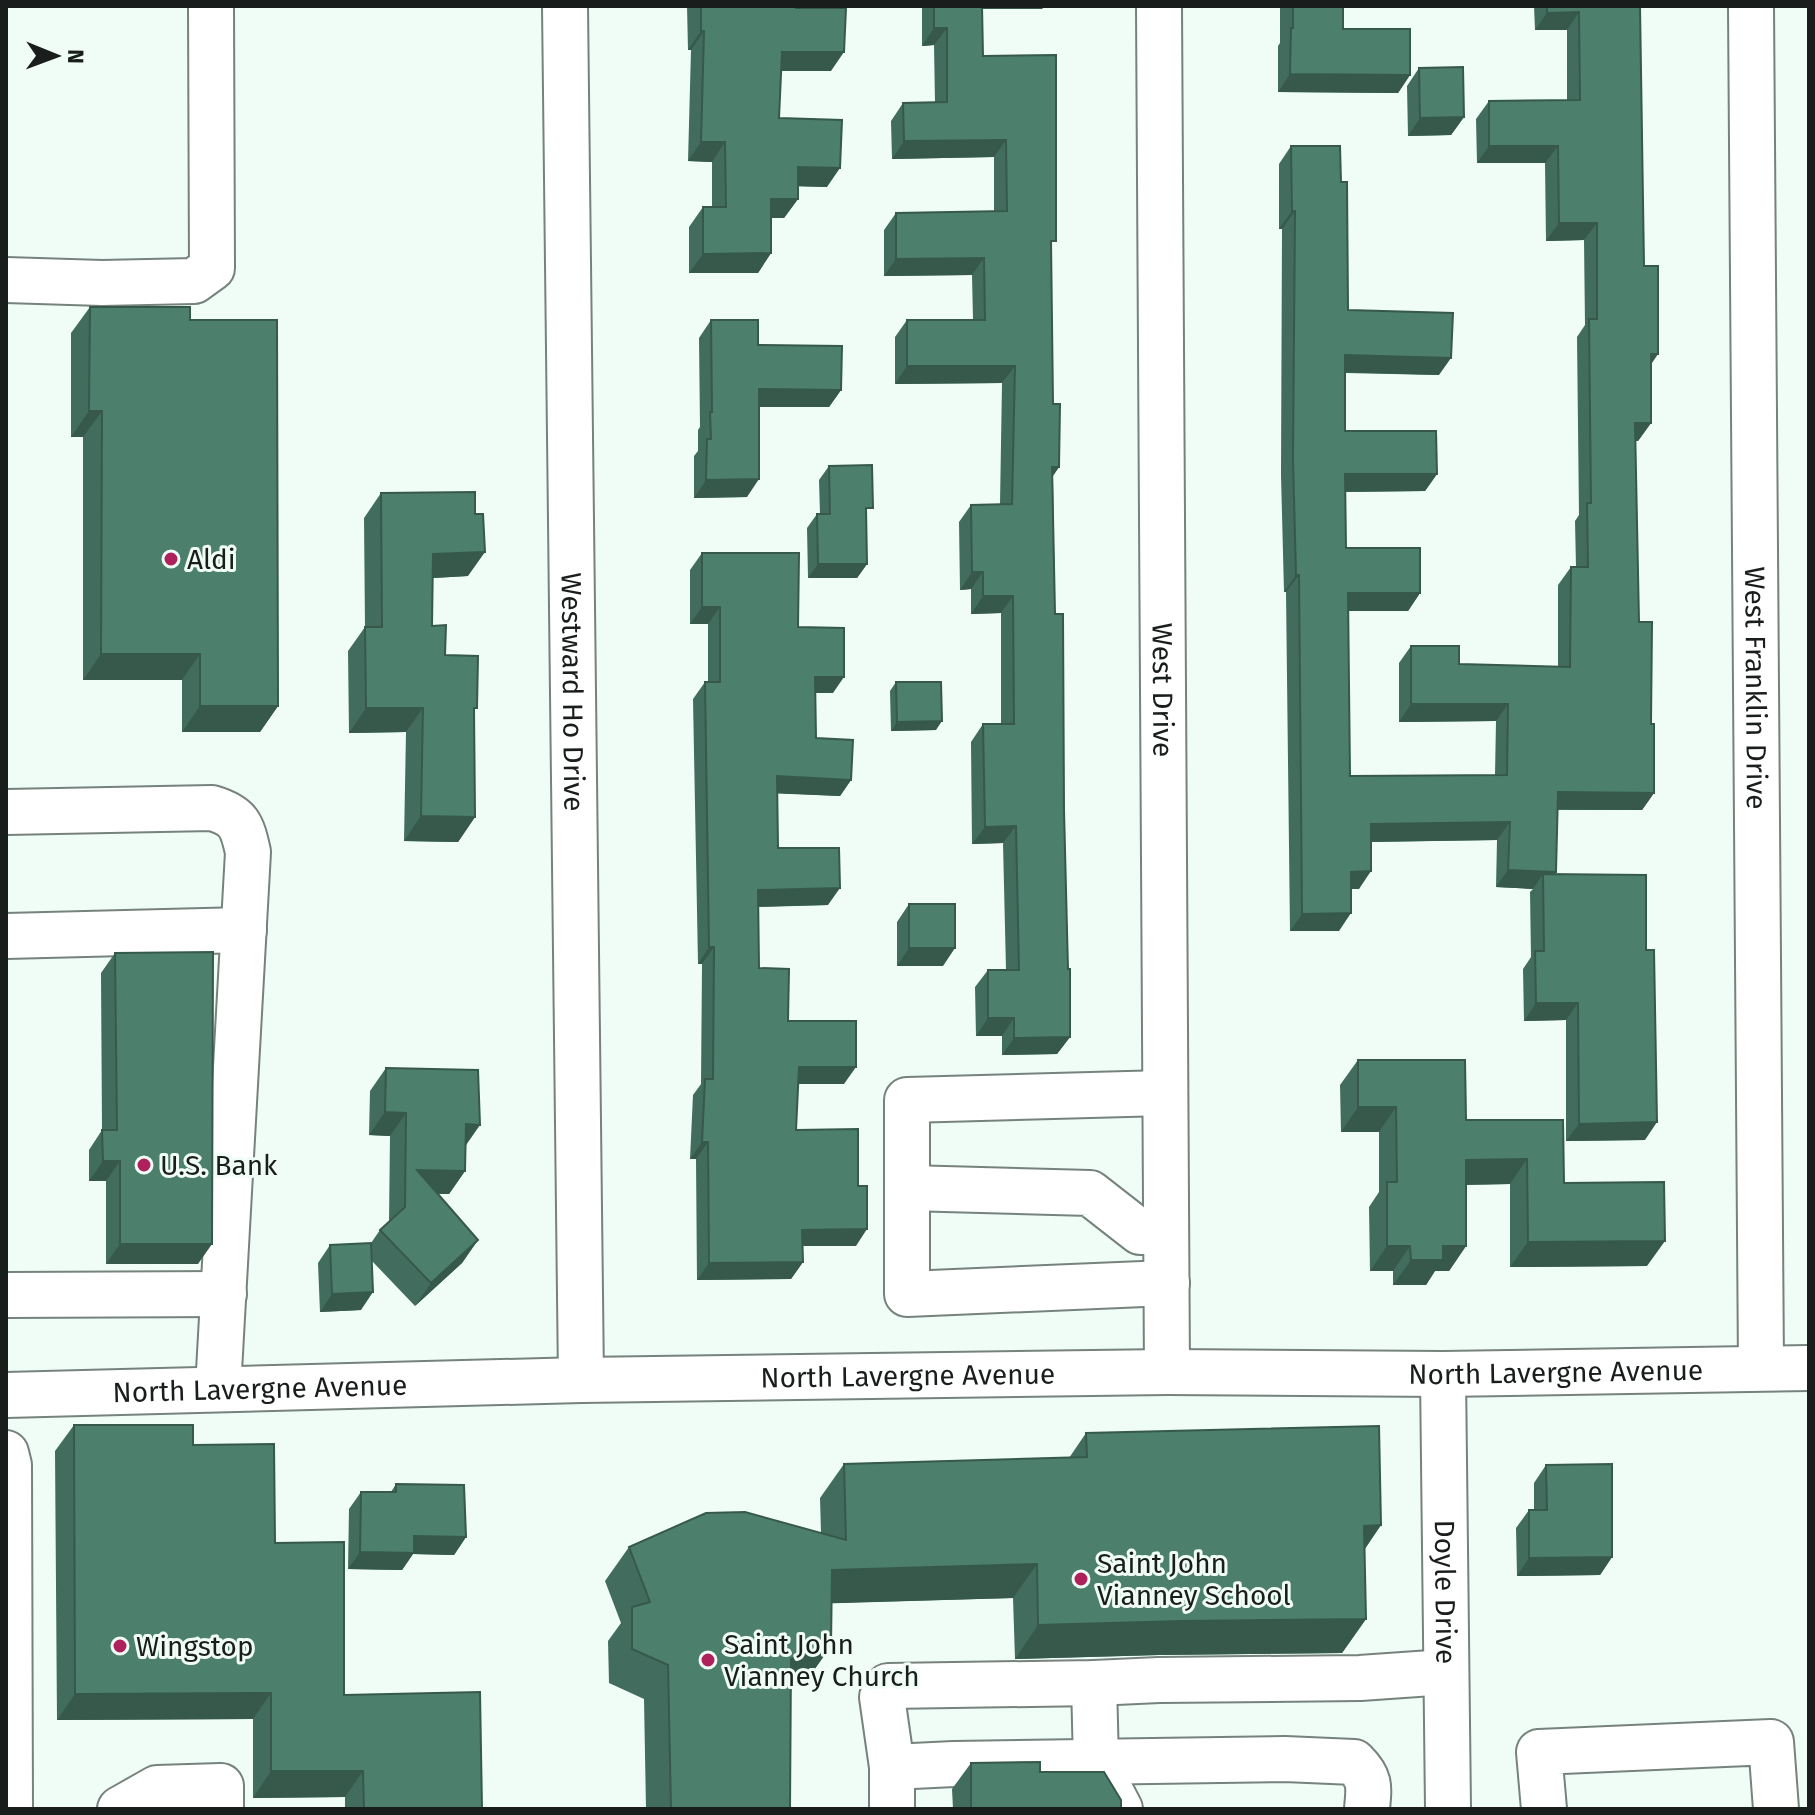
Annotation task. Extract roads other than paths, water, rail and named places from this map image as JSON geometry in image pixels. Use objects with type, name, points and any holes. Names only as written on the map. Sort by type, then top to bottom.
[{"type":"street","points":[[6,280],[102,283],[194,281],[212,268],[211,6]]},
{"type":"street","name":"Westward Ho Drive","points":[[565,6],[581,1380]]},
{"type":"street","name":"West Drive","points":[[1159,6],[1167,1372]]},
{"type":"street","name":"West Franklin Drive","points":[[1751,6],[1761,1368]]},
{"type":"street","points":[[6,812],[212,808],[228,813],[243,827],[248,852],[218,1389]]},
{"type":"street","points":[[6,936],[244,930]]},
{"type":"street","points":[[1165,1093],[907,1100],[907,1294],[1167,1283]]},
{"type":"street","points":[[907,1188],[1090,1193],[1140,1232],[1166,1232]]},
{"type":"street","points":[[6,1295],[224,1294]]},
{"type":"street","name":"North Lavergne Avenue","points":[[6,1395],[581,1380],[1167,1372],[1443,1374],[1809,1368]]},
{"type":"street","name":"Doyle Drive","points":[[1443,1374],[1448,1809]]},
{"type":"street","points":[[6,1453],[9,1481],[10,1809]]},
{"type":"street","points":[[1367,1809],[1369,1793],[1366,1774],[1354,1762],[1285,1759],[954,1764],[892,1788],[882,1697],[888,1686],[1360,1678],[1446,1672]]},
{"type":"street","points":[[1094,1683],[1096,1763],[1120,1809]]},
{"type":"street","points":[[1544,1809],[1539,1752],[1771,1742],[1776,1809]]},
{"type":"street","points":[[120,1809],[157,1788],[221,1786],[221,1809]]},
{"type":"place","name":"Aldi","points":[[171,559]]},
{"type":"place","name":"U.S. Bank","points":[[144,1165]]},
{"type":"place","name":"Saint John Vianney School","points":[[1081,1579]]},
{"type":"place","name":"Wingstop","points":[[120,1646]]},
{"type":"place","name":"Saint John Vianney Church","points":[[708,1660]]}]
